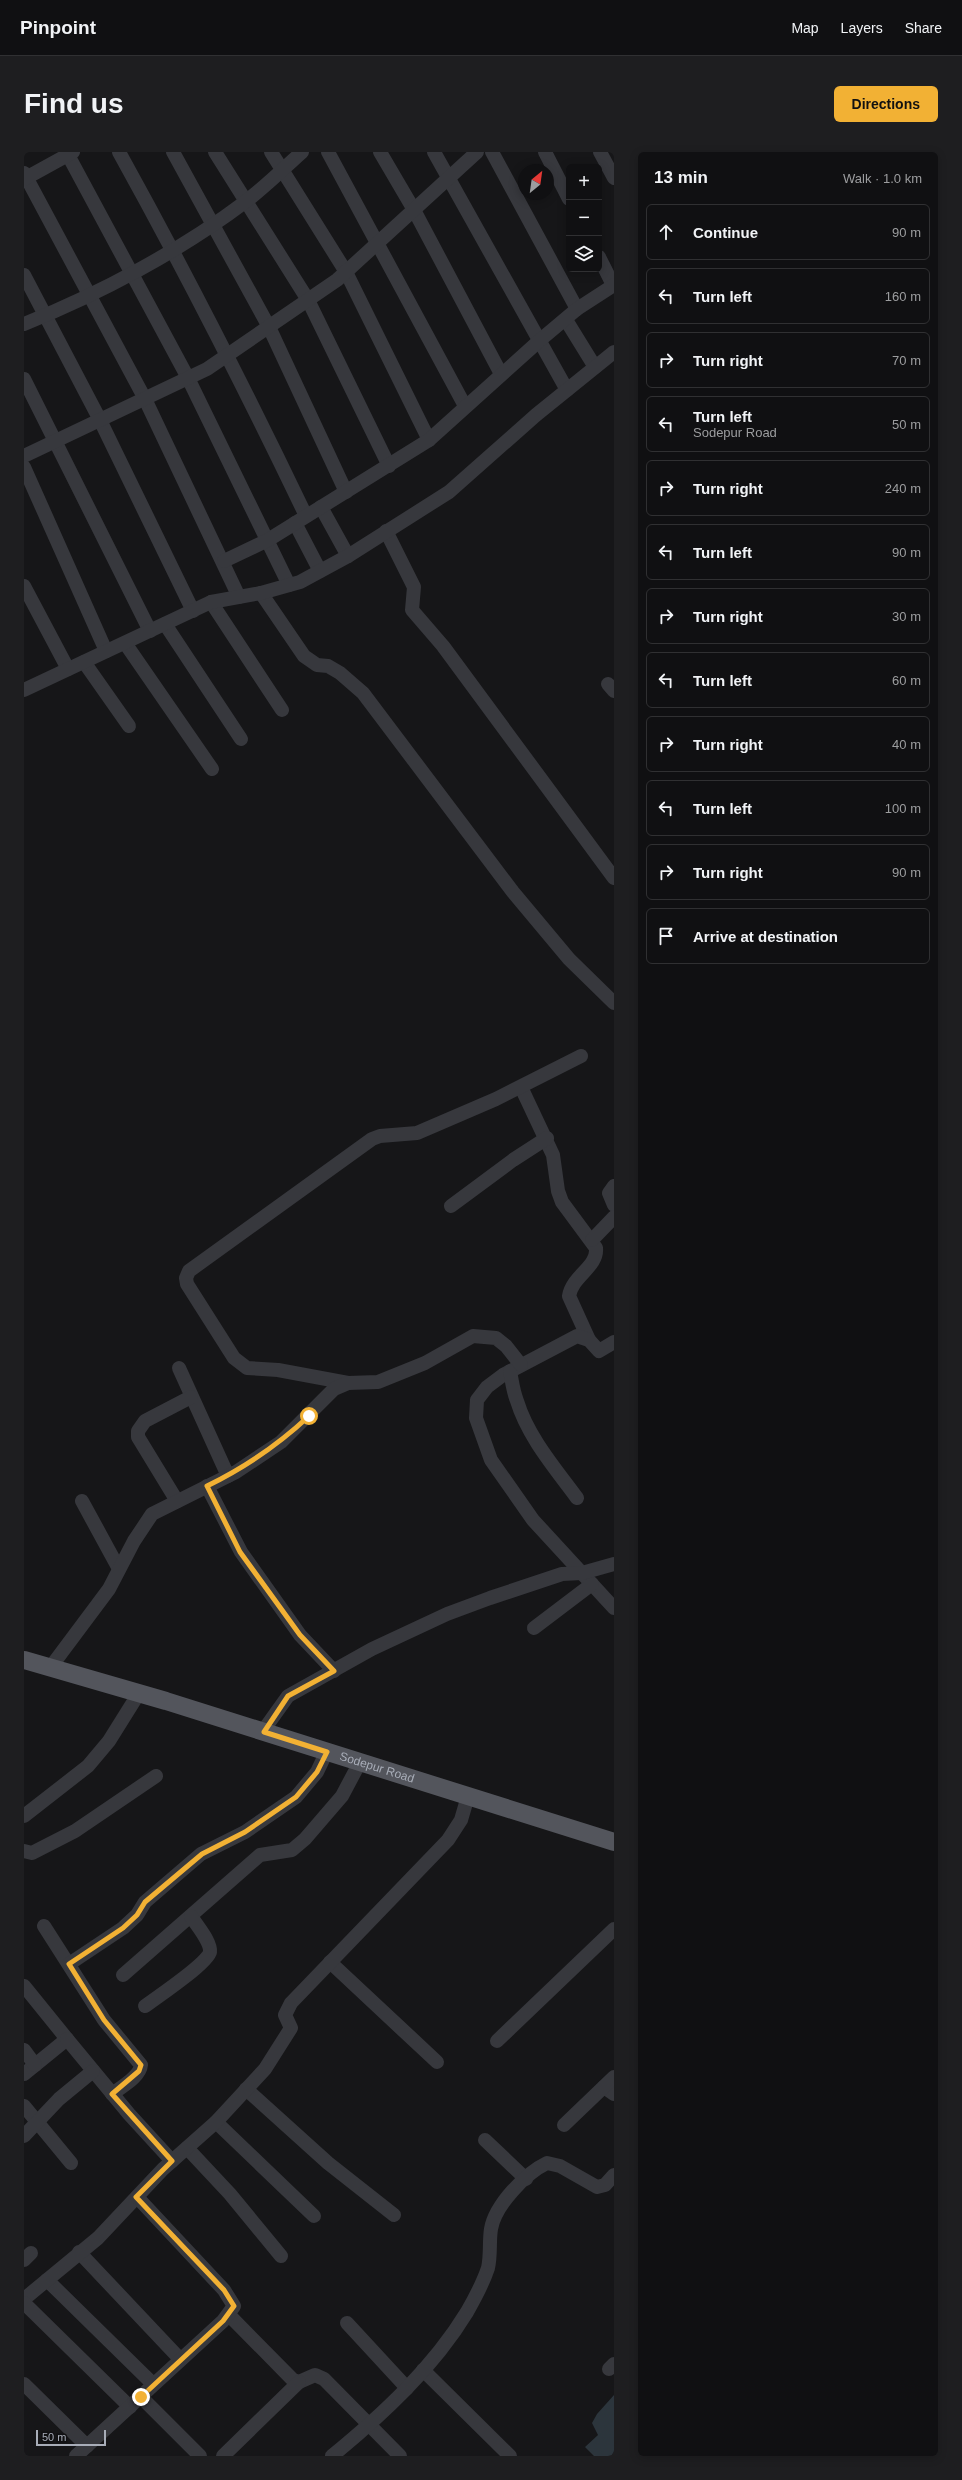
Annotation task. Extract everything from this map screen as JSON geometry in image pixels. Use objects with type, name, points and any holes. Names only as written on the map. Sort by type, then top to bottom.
[{"type":"main road","name":"Sodepur Road","points":[[24,1660],[139,1693],[614,1842]]},
{"type":"street","points":[[119,152],[173,249],[228,355],[300,520],[320,571]]},
{"type":"street","points":[[173,152],[212,226],[269,327],[346,492]]},
{"type":"street","points":[[215,152],[308,300],[389,466]]},
{"type":"street","points":[[271,152],[346,272],[429,440]]},
{"type":"street","points":[[24,324],[92,296],[212,226],[247,201],[302,152]]},
{"type":"street","points":[[328,152],[466,406]]},
{"type":"street","points":[[380,152],[414,210],[501,374]]},
{"type":"street","points":[[434,152],[567,390]]},
{"type":"street","points":[[24,456],[188,378],[228,355],[346,272],[477,152]]},
{"type":"street","points":[[492,152],[577,310]]},
{"type":"street","points":[[545,152],[566,193]]},
{"type":"street","points":[[600,152],[614,178]]},
{"type":"street","points":[[239,597],[232,584],[224,561],[145,399],[92,296],[25,177],[71,153],[131,273],[188,378],[289,585]]},
{"type":"street","points":[[224,561],[268,540],[429,440],[539,341],[577,310],[614,285],[602,263]]},
{"type":"street","points":[[24,275],[100,420],[193,610]]},
{"type":"street","points":[[566,320],[595,367]]},
{"type":"street","points":[[25,686],[68,670],[211,602],[261,593],[300,582],[348,556],[448,492],[567,390],[614,352]]},
{"type":"street","points":[[24,379],[54,442],[150,631]]},
{"type":"street","points":[[24,467],[106,651]]},
{"type":"street","points":[[321,507],[348,556]]},
{"type":"street","points":[[386,531],[414,587],[412,610],[442,646],[614,878]]},
{"type":"street","points":[[24,586],[68,670]]},
{"type":"street","points":[[261,593],[304,656],[316,665],[328,666],[340,673],[363,693],[513,892],[569,959],[614,1003]]},
{"type":"street","points":[[211,602],[282,710]]},
{"type":"street","points":[[165,624],[241,738]]},
{"type":"street","points":[[125,643],[212,769]]},
{"type":"street","points":[[84,662],[129,726]]},
{"type":"street","points":[[577,1498],[543,1453],[530,1429],[517,1402],[516,1368],[506,1346],[496,1338],[473,1336],[425,1364],[378,1382],[348,1383],[278,1370],[248,1368],[234,1358],[187,1284],[186,1278],[189,1271],[372,1140],[380,1136],[417,1133],[521,1087],[581,1056]]},
{"type":"street","points":[[521,1087],[553,1155],[558,1191],[562,1202],[592,1240],[596,1255],[570,1288],[569,1296],[589,1340],[599,1351],[614,1342]]},
{"type":"street","points":[[451,1206],[513,1160],[546,1138]]},
{"type":"street","points":[[614,1186],[610,1193],[614,1205]]},
{"type":"street","points":[[592,1240],[614,1217]]},
{"type":"street","points":[[589,1340],[577,1336],[516,1368],[488,1387],[477,1400],[476,1418],[491,1460],[534,1520],[614,1608]]},
{"type":"street","points":[[179,1368],[228,1476]]},
{"type":"street","points":[[50,1668],[109,1589],[119,1569],[152,1514],[228,1476],[281,1442],[334,1389],[348,1383]]},
{"type":"street","points":[[177,1501],[138,1437],[138,1431],[145,1421],[191,1397]]},
{"type":"street","points":[[207,1486],[240,1552],[300,1635],[334,1671]]},
{"type":"street","points":[[82,1501],[119,1569]]},
{"type":"street","points":[[264,1732],[288,1696],[372,1649],[447,1614],[562,1574],[582,1573],[614,1564]]},
{"type":"street","points":[[534,1628],[592,1584]]},
{"type":"street","points":[[24,1816],[88,1766],[109,1741],[139,1693]]},
{"type":"street","points":[[69,1964],[123,1928],[137,1915],[145,1902],[202,1854],[245,1832],[296,1797],[317,1772],[327,1752]]},
{"type":"street","points":[[123,1975],[260,1855],[292,1850],[305,1839],[342,1796],[360,1762]]},
{"type":"street","points":[[24,1851],[32,1853],[75,1831],[156,1776]]},
{"type":"street","points":[[24,2299],[98,2238],[172,2161],[216,2122],[265,2069],[290,2028],[285,2016],[291,2003],[448,1840],[461,1820],[468,1796]]},
{"type":"street","points":[[145,2006],[199,1965],[208,1956],[210,1952],[208,1945],[191,1916]]},
{"type":"street","points":[[44,1926],[107,2023],[141,2065],[139,2071],[112,2094]]},
{"type":"street","points":[[497,2041],[614,1929]]},
{"type":"street","points":[[330,1962],[437,2062]]},
{"type":"street","points":[[24,1986],[112,2094],[172,2161]]},
{"type":"street","points":[[24,2050],[29,2070],[67,2039]]},
{"type":"street","points":[[24,2136],[59,2099],[93,2071]]},
{"type":"street","points":[[564,2125],[611,2086]]},
{"type":"street","points":[[246,2089],[328,2163],[394,2215]]},
{"type":"street","points":[[24,2106],[38,2121],[71,2163]]},
{"type":"street","points":[[216,2122],[314,2216]]},
{"type":"street","points":[[485,2140],[526,2179]]},
{"type":"street","points":[[187,2148],[230,2194],[281,2256]]},
{"type":"street","points":[[332,2456],[407,2388],[423,2370],[466,2313],[484,2280],[488,2266],[491,2228],[497,2211],[507,2198],[526,2179],[547,2163],[560,2166],[597,2187],[605,2185],[614,2175]]},
{"type":"street","points":[[76,2456],[229,2315],[234,2306],[232,2301],[136,2197]]},
{"type":"street","points":[[80,2252],[180,2360]]},
{"type":"street","points":[[47,2280],[153,2384]]},
{"type":"street","points":[[24,2303],[130,2407]]},
{"type":"street","points":[[229,2315],[293,2380],[300,2382]]},
{"type":"street","points":[[347,2323],[407,2388]]},
{"type":"street","points":[[423,2370],[510,2456]]},
{"type":"street","points":[[223,2456],[300,2382],[315,2375],[319,2376],[400,2456]]},
{"type":"street","points":[[24,2384],[87,2446]]},
{"type":"street","points":[[141,2397],[200,2456]]},
{"type":"shaded area","points":[[614,2395],[614,2456],[594,2456],[585,2447],[598,2435],[592,2423],[597,2414]]},
{"type":"route","points":[[141,2397],[160,2377],[223,2321],[233,2311],[234,2306],[224,2290],[136,2197],[162,2169],[172,2161],[112,2094],[139,2071],[141,2065],[104,2020],[69,1964],[123,1928],[137,1915],[145,1902],[202,1854],[245,1832],[296,1797],[317,1772],[327,1752],[264,1732],[272,1717],[288,1696],[334,1671],[300,1635],[240,1552],[207,1486],[236,1472],[281,1442],[309,1416]]}]
